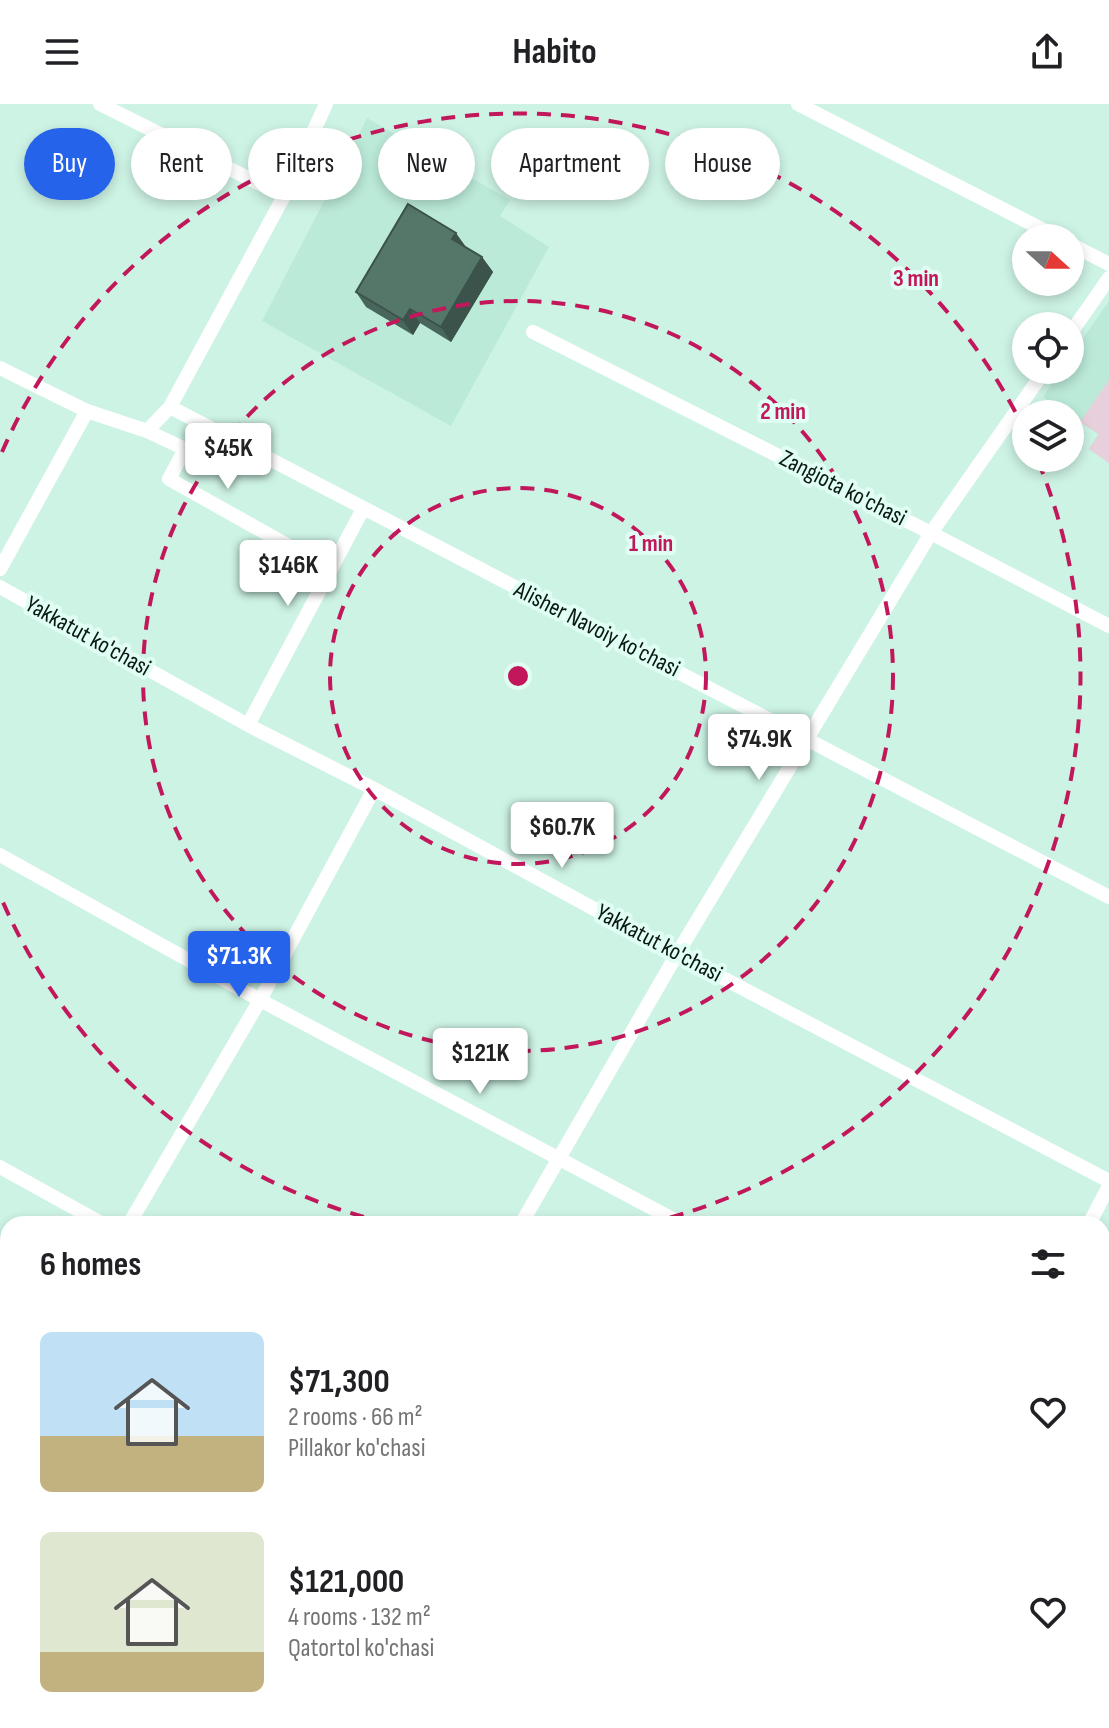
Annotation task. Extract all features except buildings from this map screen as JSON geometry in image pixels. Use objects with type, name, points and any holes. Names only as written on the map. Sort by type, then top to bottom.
[{"type":"street","points":[[100,104],[248,178]]},
{"type":"street","points":[[315,128],[326,104]]},
{"type":"street","points":[[798,104],[1032,224]]},
{"type":"street","points":[[147,431],[170,407],[282,200]]},
{"type":"street","points":[[1084,251],[1109,264]]},
{"type":"street","points":[[1084,314],[1109,278]]},
{"type":"street","name":"Zangiota ko'chasi","points":[[533,332],[1109,626]]},
{"type":"street","points":[[0,368],[87,411],[147,431],[185,449],[169,479],[330,569]]},
{"type":"street","points":[[526,1216],[677,954],[931,533],[1035,384]]},
{"type":"street","name":"Alisher Navoiy ko'chasi","points":[[170,407],[1109,897]]},
{"type":"street","points":[[0,569],[87,411]]},
{"type":"street","points":[[248,725],[363,509]]},
{"type":"street","name":"Yakkatut ko'chasi","points":[[0,587],[248,725],[374,789],[1109,1184]]},
{"type":"street","points":[[134,1216],[260,1000],[374,789]]},
{"type":"street","points":[[0,855],[260,1000],[667,1216]]},
{"type":"street","points":[[0,1167],[89,1216]]},
{"type":"street","points":[[1093,1216],[1109,1184]]},
{"type":"shaded area","points":[[367,118],[384,128],[378,128],[378,200],[475,200],[475,180],[491,189],[491,200],[510,200],[500,216],[549,247],[451,426],[262,321],[325,200],[362,200],[362,128]]},
{"type":"shaded area","points":[[1109,301],[1109,463],[1089,449],[1098,434],[1084,425],[1084,400],[1047,400],[1043,397],[1052,384],[1084,384],[1084,337]]},
{"type":"shaded area","points":[[1109,380],[1109,463],[1089,449],[1099,434],[1084,425],[1084,416]]}]
